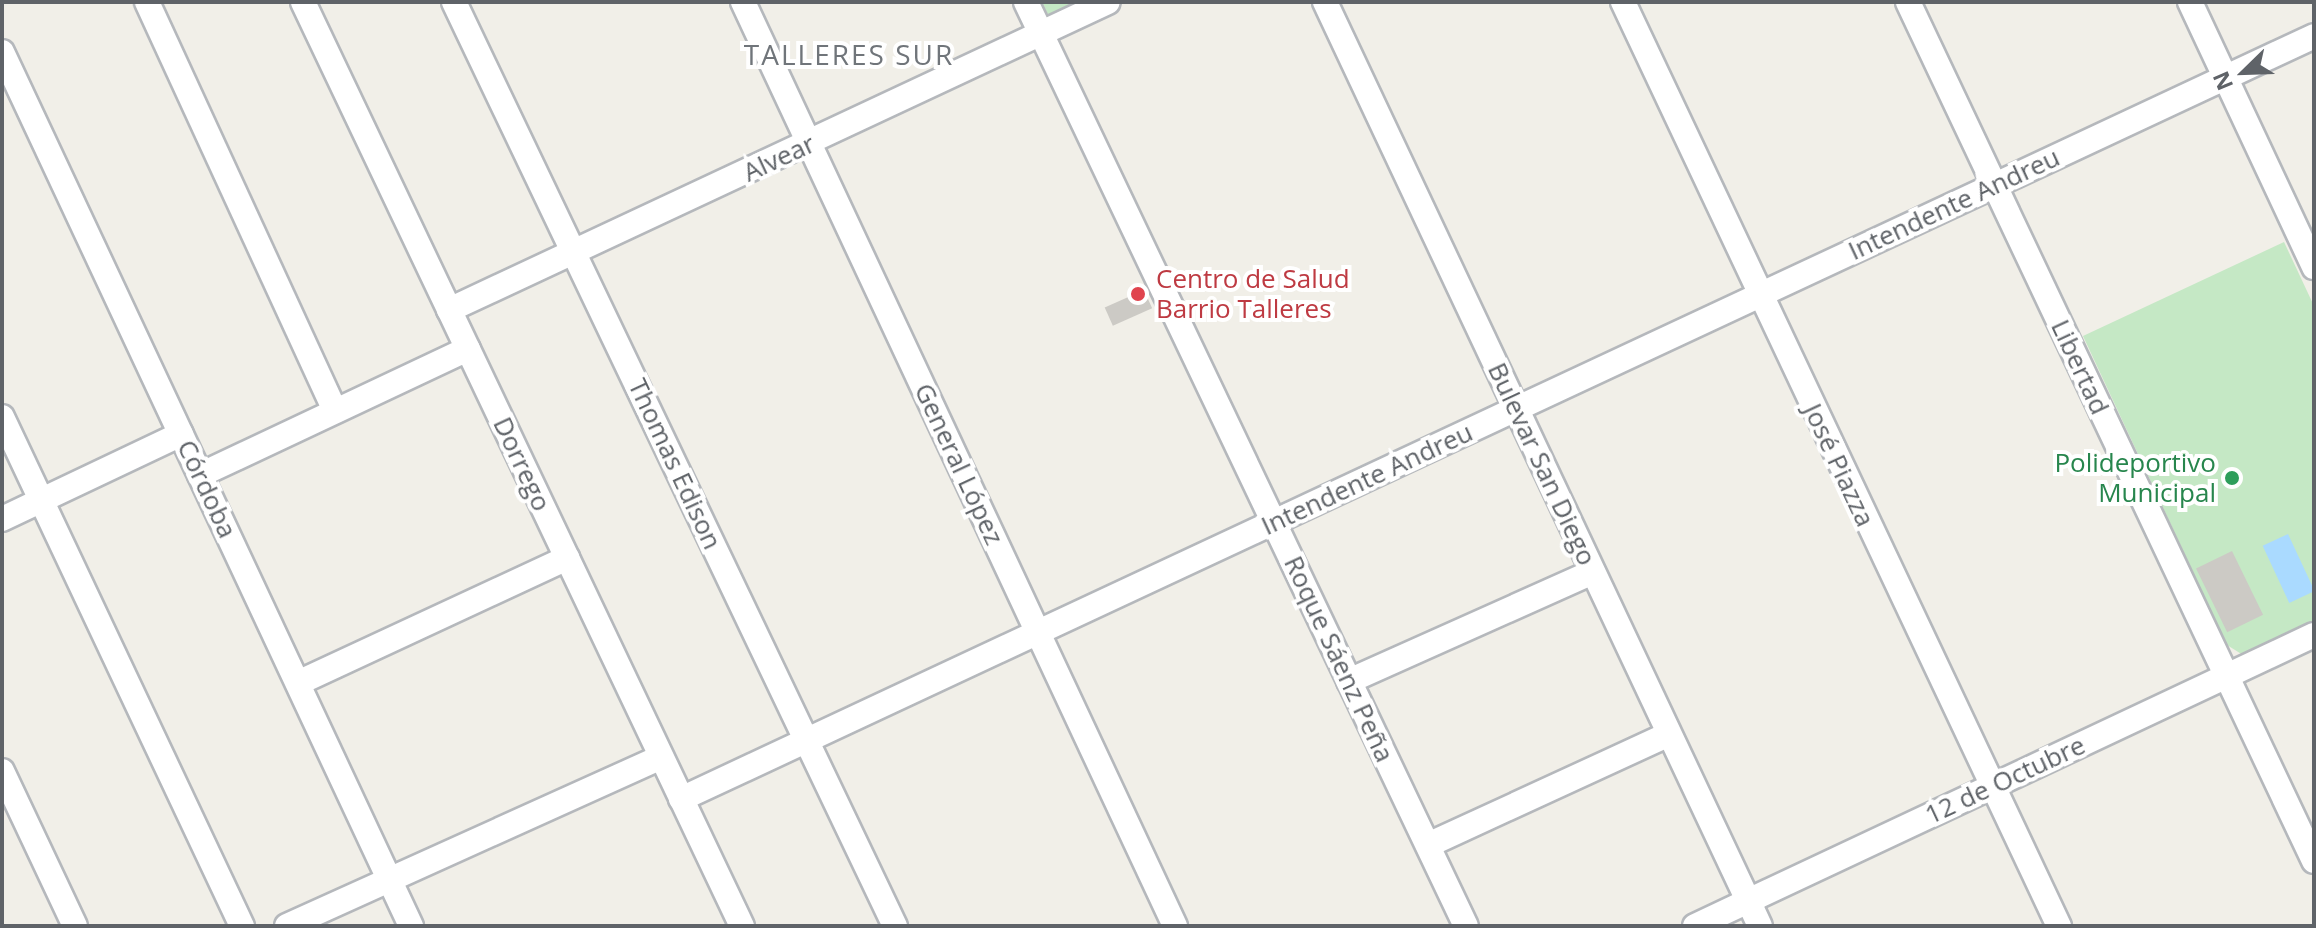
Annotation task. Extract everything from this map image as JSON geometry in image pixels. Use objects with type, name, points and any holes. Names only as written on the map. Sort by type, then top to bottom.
[{"type":"street","points":[[147,2],[335,411]]},
{"type":"street","name":"Dorrego","points":[[303,2],[742,926]]},
{"type":"street","name":"Thomas Edison","points":[[454,2],[895,926]]},
{"type":"street","name":"General López","points":[[743,2],[1175,926]]},
{"type":"street","name":"Roque Sáenz Peña","points":[[1026,2],[1466,926]]},
{"type":"street","name":"Alvear","points":[[449,310],[1108,2]]},
{"type":"street","name":"Bulevar San Diego","points":[[1325,2],[1760,926]]},
{"type":"street","name":"José Piazza","points":[[1623,2],[1990,787],[2059,926]]},
{"type":"street","name":"Libertad","points":[[1908,2],[2314,861]]},
{"type":"street","points":[[2190,2],[2314,267]]},
{"type":"street","name":"Intendente Andreu","points":[[681,799],[2314,36]]},
{"type":"street","name":"Córdoba","points":[[2,52],[411,926]]},
{"type":"street","points":[[200,475],[468,349]]},
{"type":"street","points":[[2,417],[242,926]]},
{"type":"street","points":[[2,519],[181,434]]},
{"type":"street","points":[[298,683],[567,558]]},
{"type":"street","points":[[1349,681],[1593,572]]},
{"type":"street","name":"12 de Octubre","points":[[1695,926],[2314,635]]},
{"type":"street","points":[[1428,845],[1669,734]]},
{"type":"street","points":[[287,926],[661,757]]},
{"type":"street","points":[[2,771],[75,926]]},
{"type":"green space","points":[[1042,2],[1090,2],[1051,21]]},
{"type":"green space","name":"Polideportivo Municipal","points":[[2284,242],[2314,306],[2314,620],[2243,655],[2227,645],[2083,336]]},
{"type":"water","points":[[2288,534],[2314,590],[2289,603],[2263,546]]},
{"type":"building","points":[[1144,290],[1152,308],[1113,326],[1105,307]]},
{"type":"building","points":[[2232,551],[2263,615],[2227,632],[2196,569]]},
{"type":"place","name":"Centro de Salud Barrio Talleres","points":[[1138,294]]},
{"type":"place","name":"Polideportivo Municipal","points":[[2232,478]]},
{"type":"district","name":"TALLERES SUR","points":[[849,54]]}]
